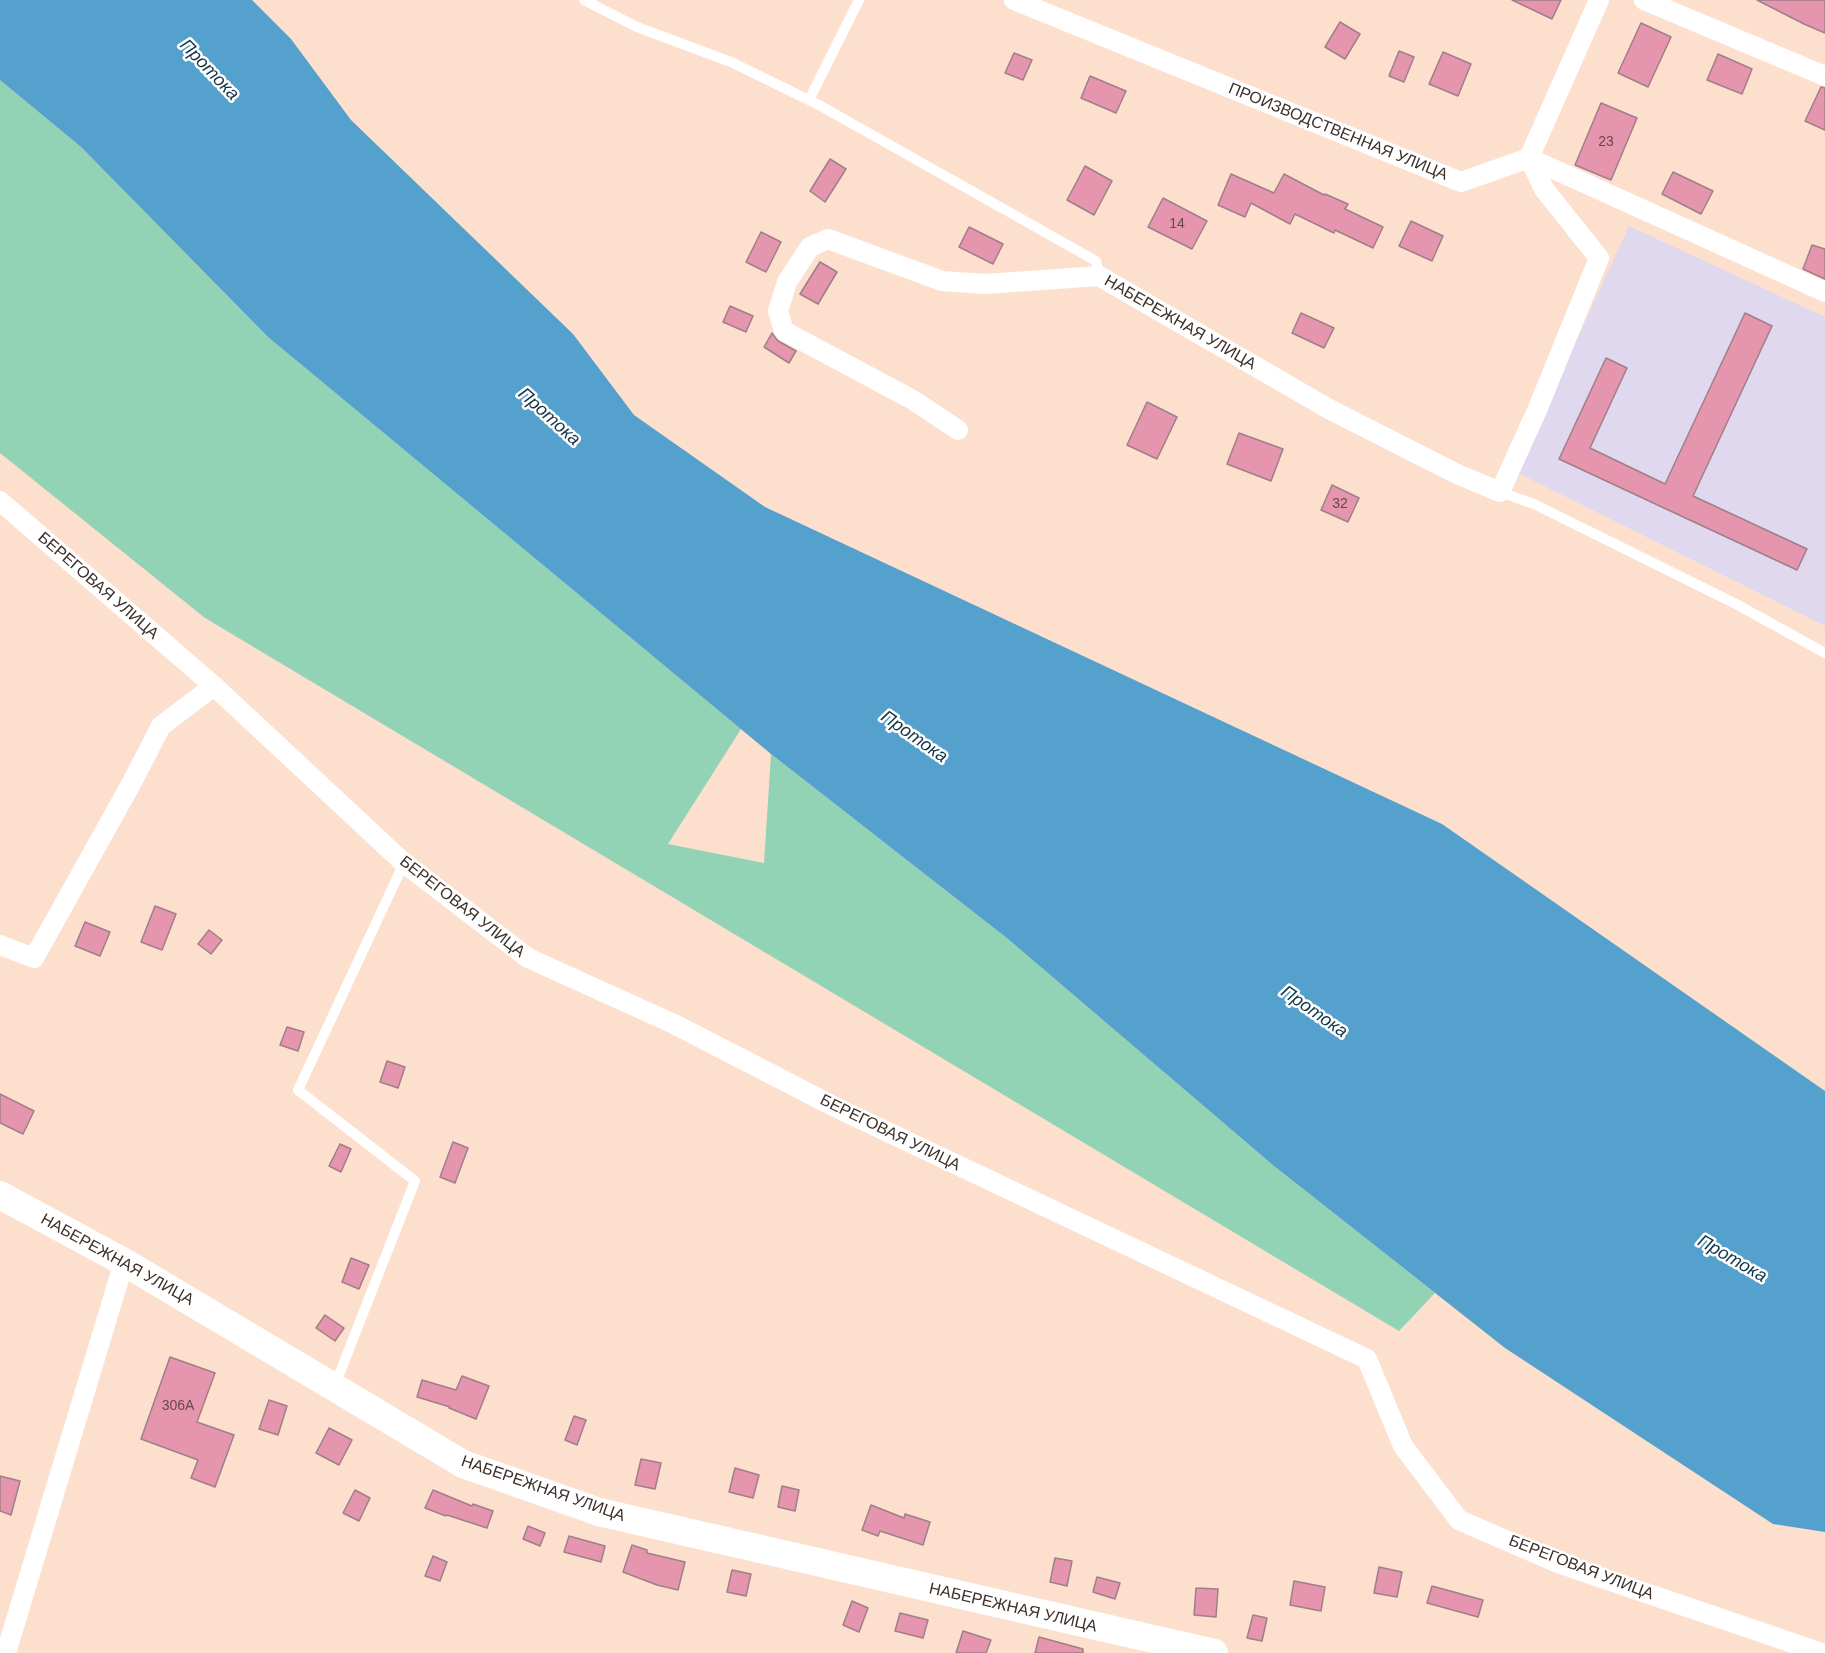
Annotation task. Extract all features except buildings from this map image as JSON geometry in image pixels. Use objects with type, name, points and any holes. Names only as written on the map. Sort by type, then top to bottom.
[{"type":"street","name":"ПРОИЗВОДСТВЕННАЯ УЛИЦА","points":[[1014,0],[1461,182],[1529,158]]},
{"type":"street","points":[[1529,158],[1599,0]]},
{"type":"street","points":[[1644,0],[1825,76]]},
{"type":"street","points":[[1529,158],[1825,292]]},
{"type":"street","points":[[1500,492],[1538,408],[1599,258],[1545,189],[1529,158]]},
{"type":"street","name":"НАБЕРЕЖНАЯ УЛИЦА","points":[[958,430],[913,400],[784,331],[778,311],[787,282],[810,247],[828,239],[942,281],[985,284],[1099,276],[1329,409],[1457,474],[1500,492]]},
{"type":"street","name":"БЕРЕГОВАЯ УЛИЦА","points":[[0,501],[214,686],[404,863],[528,958],[674,1024],[837,1108],[1367,1359],[1403,1446],[1459,1520],[1557,1563],[1822,1653]]},
{"type":"street","points":[[0,945],[34,958],[162,726],[214,686]]},
{"type":"street","name":"НАБЕРЕЖНАЯ УЛИЦА","points":[[0,1195],[124,1262],[463,1464],[600,1512],[1214,1653]]},
{"type":"street","points":[[6,1653],[124,1262]]},
{"type":"lane","points":[[584,0],[637,27],[731,62],[808,100],[1096,261],[1099,276]]},
{"type":"lane","points":[[808,100],[859,0]]},
{"type":"lane","points":[[1500,492],[1534,504],[1736,604],[1825,653]]},
{"type":"lane","points":[[334,1386],[415,1181],[298,1090],[404,863]]},
{"type":"shaded area","points":[[1629,226],[1825,317],[1825,626],[1516,472]]},
{"type":"green space","points":[[0,80],[81,147],[268,337],[741,729],[668,844],[764,863],[771,754],[1008,939],[1274,1166],[1435,1293],[1399,1331],[205,618],[0,453]]},
{"type":"water","name":"Протока","points":[[0,0],[252,0],[291,39],[351,120],[573,334],[634,415],[765,507],[1442,824],[1825,1091],[1825,1532],[1773,1524],[1505,1348],[1274,1166],[1008,939],[771,754],[268,337],[81,147],[0,80]]}]
